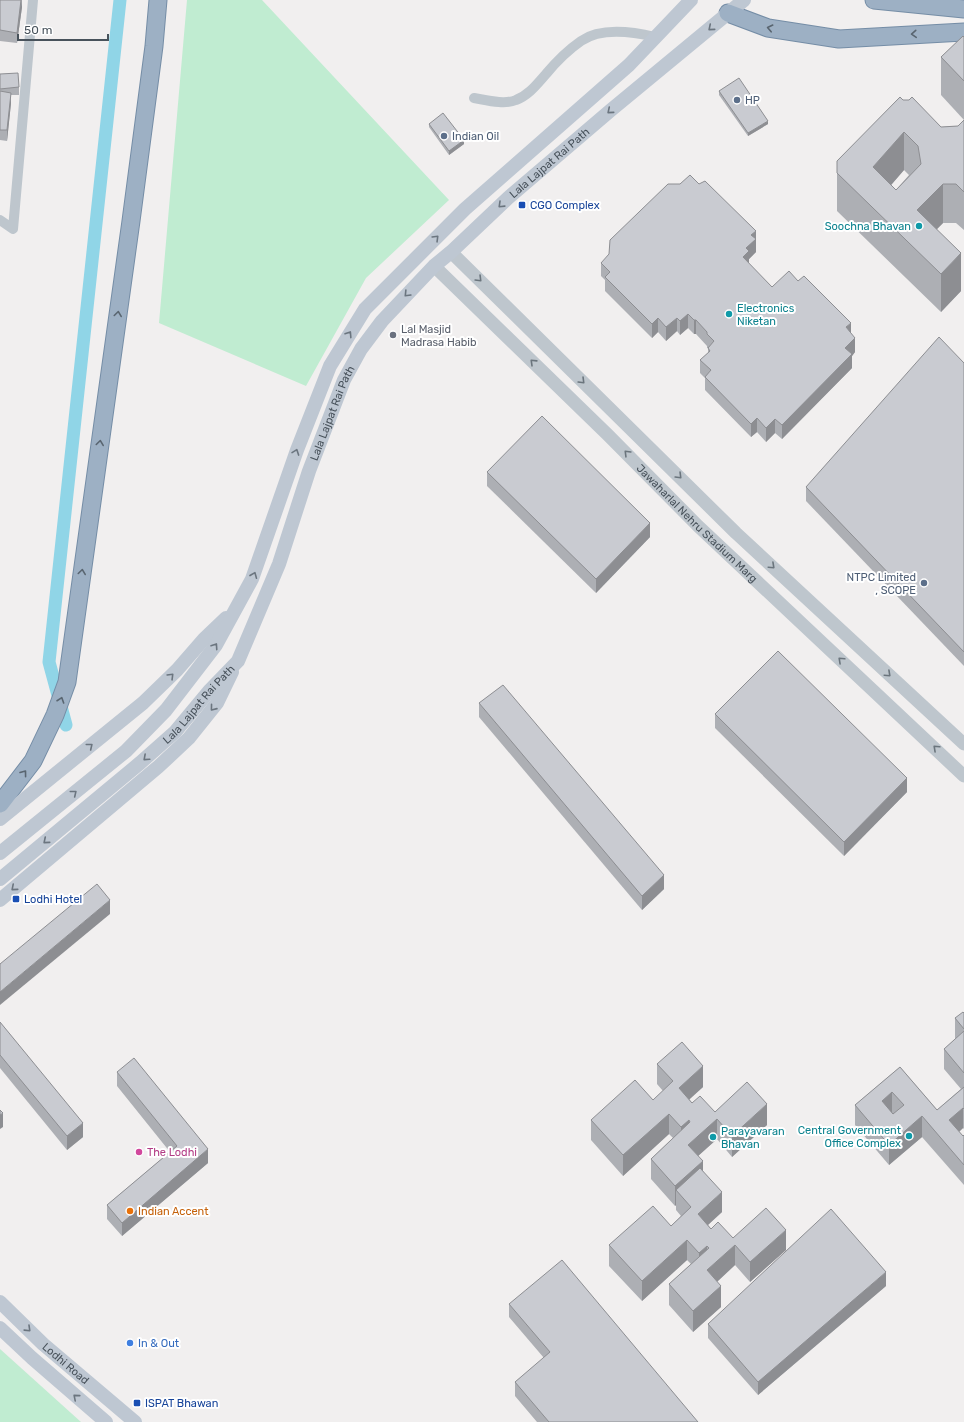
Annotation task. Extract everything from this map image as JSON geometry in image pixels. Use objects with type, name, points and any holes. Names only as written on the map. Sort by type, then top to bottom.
[{"type":"highway","points":[[0,804],[33,761],[55,715],[67,682],[131,221],[154,46],[158,0]]},
{"type":"highway","points":[[874,0],[964,9]]},
{"type":"highway","points":[[737,5],[768,28],[839,39],[959,32]]},
{"type":"main road","name":"Lala Lajpat Rai Path","points":[[0,853],[126,751],[166,710],[216,645],[252,579],[297,450],[330,366],[365,309],[465,209],[629,65],[688,2]]},
{"type":"main road","name":"Lala Lajpat Rai Path","points":[[0,880],[175,732],[210,690],[238,661],[279,564],[309,471],[344,380],[361,349],[382,320],[434,266],[519,189],[737,5]]},
{"type":"main road","points":[[0,819],[143,703],[177,670],[204,639],[235,609]]},
{"type":"main road","points":[[0,900],[158,767],[189,738],[217,704],[238,661]]},
{"type":"main road","name":"Lodhi Road","points":[[0,1302],[43,1344],[134,1422]]},
{"type":"main road","name":"Lodhi Road","points":[[0,1328],[32,1358],[106,1422]]},
{"type":"street","points":[[0,220],[13,229],[33,0]]},
{"type":"street","points":[[474,98],[507,102],[523,96],[530,92],[558,60],[581,40],[590,36],[626,32],[655,37]]},
{"type":"street","name":"Jawaharlal Nehru Stadium Marg","points":[[451,252],[736,533],[964,744]]},
{"type":"street","name":"Jawaharlal Nehru Stadium Marg","points":[[434,266],[613,439],[698,526],[962,771]]},
{"type":"green space","points":[[187,0],[262,0],[449,200],[366,278],[306,386],[159,323]]},
{"type":"green space","points":[[0,1349],[81,1422],[0,1422]]},
{"type":"building","points":[[0,0],[21,0],[17,33],[0,30]]},
{"type":"building","points":[[963,36],[964,37],[964,81],[941,57]]},
{"type":"building","points":[[18,73],[19,87],[0,89],[0,74]]},
{"type":"building","points":[[739,78],[768,121],[748,133],[719,91]]},
{"type":"building","points":[[0,91],[11,93],[7,130],[0,130]]},
{"type":"building","points":[[900,97],[903,100],[909,100],[912,97],[941,127],[958,126],[964,120],[964,192],[956,184],[943,184],[917,210],[961,253],[941,274],[837,173],[837,161]],"holes":[[[904,132],[918,146],[921,164],[896,190],[873,167]]]},
{"type":"building","points":[[443,113],[464,140],[449,151],[429,124]]},
{"type":"building","name":"Electronics Niketan","points":[[690,175],[699,184],[705,181],[756,231],[751,235],[756,239],[746,248],[749,251],[743,257],[772,287],[789,271],[798,281],[804,276],[851,323],[846,327],[855,338],[845,348],[852,354],[782,425],[775,419],[766,428],[757,418],[751,424],[705,377],[711,370],[700,360],[710,351],[708,348],[714,341],[696,320],[688,314],[680,321],[677,318],[666,327],[658,318],[652,324],[605,277],[610,272],[601,263],[609,254],[610,240],[668,184],[680,184]]},
{"type":"building","name":"NTPC Limited , SCOPE","points":[[939,337],[964,363],[964,652],[806,487]]},
{"type":"building","points":[[542,416],[650,523],[596,579],[487,472]]},
{"type":"building","points":[[778,651],[907,778],[844,842],[715,714]]},
{"type":"building","points":[[503,685],[664,875],[642,896],[479,703]]},
{"type":"building","points":[[97,884],[110,900],[0,992],[0,964]]},
{"type":"building","points":[[963,1012],[964,1013],[964,1029],[955,1018]]},
{"type":"building","points":[[0,1022],[83,1123],[67,1136],[0,1055]]},
{"type":"building","points":[[964,1031],[964,1073],[944,1049]]},
{"type":"building","points":[[682,1042],[703,1066],[679,1088],[692,1103],[700,1096],[715,1112],[747,1082],[767,1104],[732,1136],[717,1119],[688,1145],[703,1161],[675,1186],[651,1159],[690,1122],[689,1120],[681,1127],[669,1114],[623,1155],[591,1120],[635,1080],[653,1100],[673,1081],[657,1064]]},
{"type":"building","points":[[134,1058],[208,1149],[122,1223],[107,1205],[177,1146],[117,1072]]},
{"type":"building","points":[[900,1067],[937,1110],[964,1087],[964,1109],[963,1108],[949,1120],[963,1136],[964,1135],[964,1165],[922,1116],[889,1145],[855,1105]],"holes":[[[892,1092],[904,1105],[893,1114],[882,1101]]]},
{"type":"building","points":[[700,1168],[722,1192],[698,1214],[711,1229],[718,1222],[733,1238],[766,1208],[786,1230],[750,1262],[735,1245],[707,1270],[721,1286],[693,1311],[669,1284],[709,1248],[707,1246],[699,1253],[687,1240],[642,1281],[609,1245],[653,1206],[671,1226],[691,1207],[676,1190]]},
{"type":"building","points":[[831,1209],[886,1272],[758,1382],[708,1324]]},
{"type":"building","points":[[562,1260],[698,1422],[549,1422],[515,1382],[550,1352],[509,1304]]},
{"type":"waterway","points":[[66,725],[49,662],[120,0]]},
{"type":"place","name":"HP","points":[[737,100]]},
{"type":"place","name":"Indian Oil","points":[[444,136]]},
{"type":"place","name":"CGO Complex","points":[[522,205]]},
{"type":"place","name":"Soochna Bhavan","points":[[919,226]]},
{"type":"place","name":"Electronics Niketan","points":[[729,314]]},
{"type":"place","name":"Lal Masjid Madrasa Habib","points":[[393,335]]},
{"type":"place","name":"NTPC Limited , SCOPE","points":[[924,583]]},
{"type":"place","name":"Lodhi Hotel","points":[[16,899]]},
{"type":"place","name":"Central Government Office Complex","points":[[909,1136]]},
{"type":"place","name":"Parayavaran Bhavan","points":[[713,1137]]},
{"type":"place","name":"The Lodhi","points":[[139,1152]]},
{"type":"place","name":"Indian Accent","points":[[130,1211]]},
{"type":"place","name":"In & Out","points":[[130,1343]]},
{"type":"place","name":"ISPAT Bhawan","points":[[137,1403]]}]
